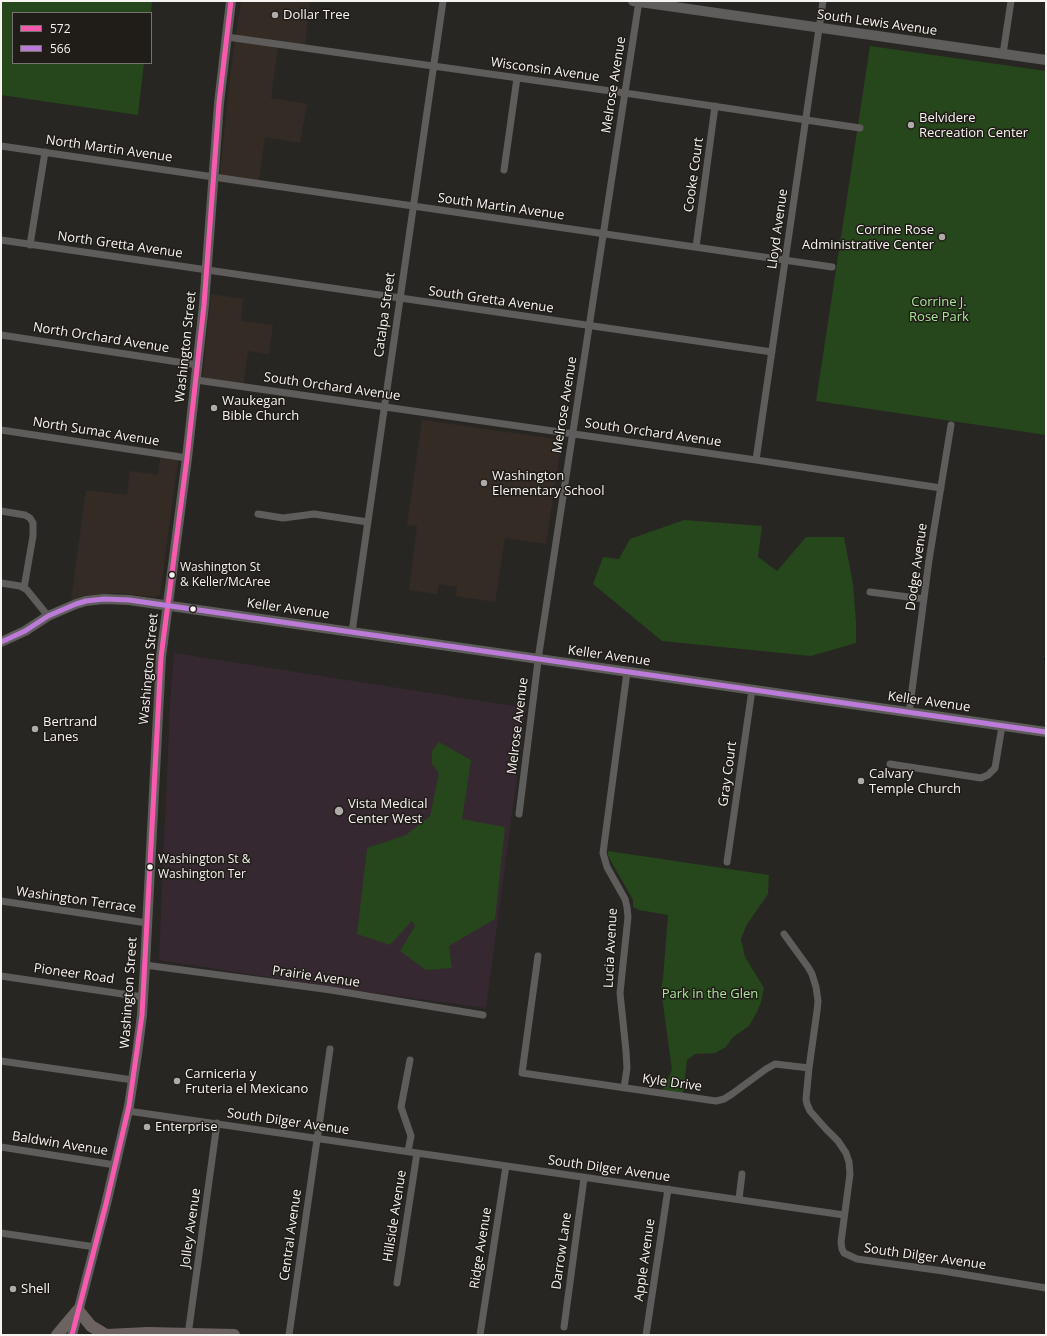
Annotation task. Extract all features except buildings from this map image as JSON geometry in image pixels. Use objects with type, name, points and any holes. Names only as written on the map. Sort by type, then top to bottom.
[{"type":"main road","name":"Washington Street","points":[[72,1335],[128,1111],[137,1054],[145,964],[160,657],[198,365],[219,103],[231,1]]},
{"type":"main road","name":"South Lewis Avenue","points":[[637,1],[1046,60]]},
{"type":"main road","name":"Keller Avenue","points":[[1,642],[24,631],[48,616],[76,604],[98,600],[129,600],[1046,732]]},
{"type":"main road","points":[[57,1335],[78,1310],[92,1326],[106,1335],[134,1333],[234,1335]]},
{"type":"street","name":"Catalpa Street","points":[[352,632],[443,1]]},
{"type":"street","name":"Melrose Avenue","points":[[519,814],[538,658],[625,93],[637,1]]},
{"type":"street","name":"Lloyd Avenue","points":[[756,460],[822,1]]},
{"type":"street","points":[[1003,54],[1011,1]]},
{"type":"street","name":"Wisconsin Avenue","points":[[227,37],[625,93],[860,128]]},
{"type":"street","points":[[504,170],[517,78]]},
{"type":"street","name":"Cooke Court","points":[[696,247],[715,106]]},
{"type":"street","name":"North Martin Avenue","points":[[1,146],[213,177]]},
{"type":"street","points":[[30,245],[44,152]]},
{"type":"street","name":"South Martin Avenue","points":[[213,177],[832,267]]},
{"type":"street","name":"North Gretta Avenue","points":[[1,240],[206,270]]},
{"type":"street","name":"South Gretta Avenue","points":[[206,270],[772,352]]},
{"type":"street","name":"North Orchard Avenue","points":[[1,335],[198,365]]},
{"type":"street","name":"South Orchard Avenue","points":[[196,380],[941,488]]},
{"type":"street","name":"Dodge Avenue","points":[[908,713],[951,425]]},
{"type":"street","name":"North Sumac Avenue","points":[[1,430],[187,458]]},
{"type":"street","points":[[1,511],[25,515],[30,518],[33,523],[33,536],[24,588]]},
{"type":"street","points":[[258,514],[283,518],[314,514],[368,522]]},
{"type":"street","points":[[1,583],[20,586],[27,590],[48,616]]},
{"type":"street","points":[[870,592],[924,599]]},
{"type":"street","name":"Lucia Avenue","points":[[624,1088],[627,1068],[620,993],[628,917],[625,899],[607,867],[603,853],[627,672]]},
{"type":"street","name":"Gray Court","points":[[727,862],[752,690]]},
{"type":"street","points":[[890,764],[981,778],[988,775],[994,768],[1002,726]]},
{"type":"street","name":"Washington Terrace","points":[[1,901],[147,922]]},
{"type":"street","points":[[784,934],[808,967],[816,987],[818,1001],[806,1099],[810,1111],[838,1141],[846,1153],[849,1162],[850,1174],[844,1215]]},
{"type":"street","name":"Kyle Drive","points":[[538,956],[519,1075],[716,1100],[724,1099],[766,1068],[775,1064],[809,1068]]},
{"type":"street","name":"Prairie Avenue","points":[[145,964],[331,990],[483,1015]]},
{"type":"street","name":"Pioneer Road","points":[[1,976],[143,997]]},
{"type":"street","name":"Central Avenue","points":[[289,1335],[330,1049]]},
{"type":"street","points":[[408,1151],[411,1136],[401,1107],[410,1060]]},
{"type":"street","points":[[1,1061],[133,1080]]},
{"type":"street","name":"South Dilger Avenue","points":[[128,1111],[844,1215],[841,1235],[842,1249],[844,1254],[857,1259],[1046,1288]]},
{"type":"street","name":"Jolley Avenue","points":[[188,1334],[217,1123]]},
{"type":"street","name":"Baldwin Avenue","points":[[1,1148],[115,1165]]},
{"type":"street","name":"Hillside Avenue","points":[[397,1283],[417,1153]]},
{"type":"street","name":"Ridge Avenue","points":[[480,1335],[506,1166]]},
{"type":"street","points":[[739,1199],[742,1174]]},
{"type":"street","name":"Darrow Lane","points":[[564,1327],[584,1178]]},
{"type":"street","name":"Apple Avenue","points":[[646,1335],[668,1189]]},
{"type":"street","points":[[1,1233],[95,1247]]},
{"type":"shaded area","points":[[241,1],[310,2],[304,51],[278,47],[271,98],[307,104],[300,143],[265,137],[258,188],[219,182],[230,76]]},
{"type":"shaded area","points":[[211,294],[243,299],[241,321],[273,325],[269,354],[248,351],[243,388],[202,383]]},
{"type":"shaded area","name":"Washington Elementary School","points":[[422,420],[562,440],[546,544],[505,538],[495,602],[456,596],[457,587],[439,584],[437,594],[409,590],[417,526],[407,525]]},
{"type":"shaded area","points":[[161,450],[179,452],[160,595],[155,597],[116,593],[87,596],[71,600],[86,490],[127,495],[130,471],[158,475]]},
{"type":"shaded area","name":"Vista Medical Center West","points":[[174,653],[526,708],[486,1008],[338,988],[159,960],[170,705]]},
{"type":"green space","points":[[1,1],[152,1],[151,12],[12,12],[12,64],[144,64],[138,115],[1,95]]},
{"type":"green space","name":"Corrine J. Rose Park","points":[[870,46],[1046,71],[1046,435],[816,401]]},
{"type":"green space","points":[[684,520],[762,526],[758,557],[777,571],[806,537],[844,537],[853,584],[856,643],[811,656],[662,641],[593,584],[603,557],[619,559],[630,539]]},
{"type":"green space","points":[[439,742],[471,760],[462,819],[505,827],[495,919],[449,946],[452,968],[426,970],[400,951],[415,926],[412,921],[390,945],[357,934],[367,848],[406,835],[430,816],[439,773],[432,764],[432,751]]},
{"type":"green space","name":"Park in the Glen","points":[[608,851],[769,875],[768,894],[746,926],[741,939],[745,957],[764,988],[761,1002],[749,1026],[733,1037],[726,1047],[715,1053],[695,1054],[687,1060],[683,1094],[662,1091],[672,1070],[661,989],[668,915],[639,910],[633,907],[633,900],[608,856]]},
{"type":"transit line","name":"572","points":[[72,1335],[106,1204],[129,1106],[142,1015],[161,657],[187,458],[204,305],[219,103],[231,1]]},
{"type":"transit line","name":"566","points":[[1,642],[25,631],[48,616],[76,604],[104,599],[129,600],[1046,732]]},
{"type":"place","name":"Dollar Tree","points":[[275,15]]},
{"type":"place","name":"Belvidere Recreation Center","points":[[911,125]]},
{"type":"place","name":"Corrine Rose Administrative Center","points":[[942,237]]},
{"type":"place","name":"Waukegan Bible Church","points":[[214,408]]},
{"type":"place","name":"Washington Elementary School","points":[[484,483]]},
{"type":"place","name":"Washington St & Keller/McAree","points":[[172,575]]},
{"type":"place","name":"Bertrand Lanes","points":[[35,729]]},
{"type":"place","name":"Calvary Temple Church","points":[[861,781]]},
{"type":"place","name":"Vista Medical Center West","points":[[339,811]]},
{"type":"place","name":"Washington St & Washington Ter","points":[[150,867]]},
{"type":"place","name":"Carniceria y Fruteria el Mexicano","points":[[177,1081]]},
{"type":"place","name":"Enterprise","points":[[147,1127]]},
{"type":"place","name":"Shell","points":[[13,1289]]}]
